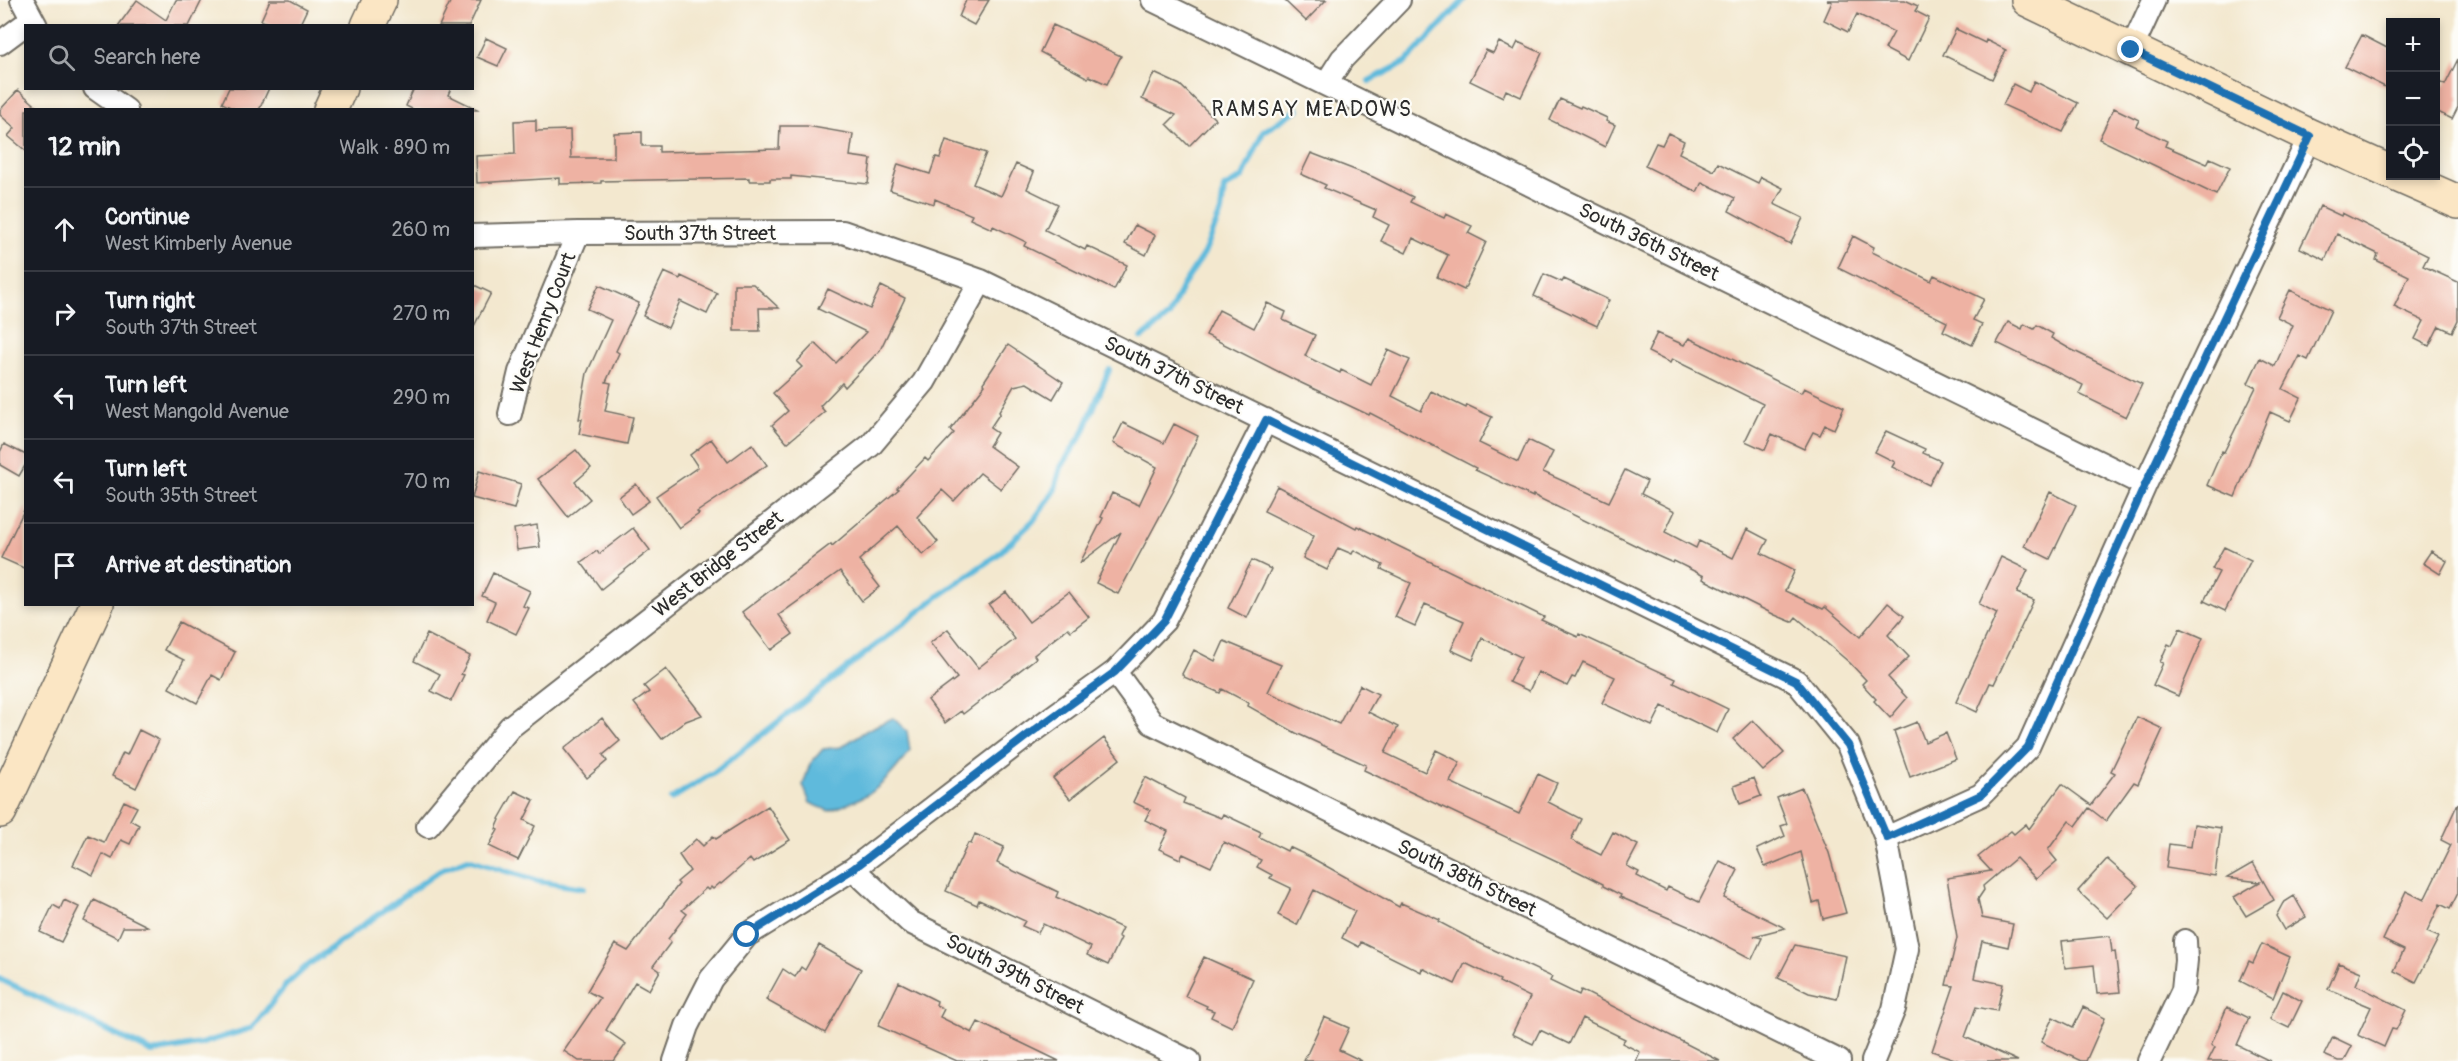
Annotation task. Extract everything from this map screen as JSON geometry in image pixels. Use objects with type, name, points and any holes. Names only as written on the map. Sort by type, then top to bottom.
[{"type":"street","points":[[369,24],[380,0]]},
{"type":"street","name":"South 36th Street","points":[[1153,0],[2145,485]]},
{"type":"street","points":[[1326,84],[1342,59],[1399,0]]},
{"type":"street","points":[[2028,0],[2310,136],[2386,170]]},
{"type":"street","points":[[2131,50],[2154,0]]},
{"type":"street","points":[[0,43],[30,15]]},
{"type":"street","points":[[98,90],[123,108]]},
{"type":"street","points":[[331,108],[339,90]]},
{"type":"street","points":[[1887,838],[1981,795],[2028,747],[2145,485],[2310,136]]},
{"type":"street","points":[[2407,180],[2458,202]]},
{"type":"street","name":"South 37th Street","points":[[474,236],[578,233],[843,232],[981,281],[1796,681],[1848,745],[1887,838],[1906,949],[1894,1009],[1874,1061]]},
{"type":"street","name":"West Henry Court","points":[[510,414],[520,372],[578,233]]},
{"type":"street","name":"West Bridge Street","points":[[428,826],[510,728],[871,445],[924,382],[981,281]]},
{"type":"street","points":[[675,1061],[687,1026],[711,979],[747,935],[853,869],[994,760],[1115,672],[1164,621],[1266,420]]},
{"type":"street","points":[[0,811],[97,606]]},
{"type":"street","name":"South 38th Street","points":[[1115,672],[1152,723],[1839,1061]]},
{"type":"street","name":"South 39th Street","points":[[853,869],[910,922],[1189,1061]]},
{"type":"street","points":[[2149,1061],[2183,990],[2185,941]]},
{"type":"water","points":[[893,718],[907,731],[910,751],[884,782],[866,795],[829,811],[810,803],[803,785],[810,764],[823,749],[841,747],[869,729]]},
{"type":"building","points":[[137,0],[166,20],[176,0],[202,0],[190,24],[119,24]]},
{"type":"building","points":[[270,0],[290,0],[307,9],[300,24],[268,24],[261,20]]},
{"type":"building","points":[[451,0],[481,0],[470,24],[440,24]]},
{"type":"building","points":[[966,0],[989,0],[974,25],[959,17]]},
{"type":"building","points":[[1284,0],[1326,0],[1306,21]]},
{"type":"building","points":[[1827,0],[1905,0],[1918,6],[1915,11],[1929,18],[1908,61],[1885,49],[1894,32],[1857,14],[1848,32],[1824,20],[1832,2]]},
{"type":"building","points":[[1053,25],[1121,56],[1107,84],[1089,76],[1088,78],[1040,52]]},
{"type":"building","points":[[1956,29],[2006,50],[1992,79],[1943,55]]},
{"type":"building","points":[[2362,35],[2386,47],[2386,88],[2345,67]]},
{"type":"building","points":[[486,38],[507,48],[498,66],[477,57]]},
{"type":"building","points":[[1499,42],[1514,50],[1518,42],[1542,53],[1521,97],[1506,90],[1503,97],[1470,81],[1486,50],[1493,53]]},
{"type":"building","points":[[2458,59],[2458,107],[2452,119],[2440,113],[2440,83],[2445,85]]},
{"type":"building","points":[[1154,73],[1180,85],[1215,119],[1189,146],[1167,124],[1176,115],[1142,99]]},
{"type":"building","points":[[2034,81],[2078,103],[2063,132],[2003,105],[2013,84],[2029,92]]},
{"type":"building","points":[[18,90],[39,108],[24,108],[24,149],[8,136],[15,128],[0,115],[0,110]]},
{"type":"building","points":[[228,90],[268,90],[260,108],[232,108],[222,103]]},
{"type":"building","points":[[413,90],[450,90],[448,95],[479,110],[474,110],[474,108],[410,108],[406,106]]},
{"type":"building","points":[[1560,99],[1607,118],[1606,121],[1615,125],[1605,147],[1550,120]]},
{"type":"building","points":[[2114,108],[2139,120],[2136,126],[2167,141],[2165,146],[2207,164],[2210,158],[2230,167],[2216,195],[2099,139]]},
{"type":"building","points":[[536,120],[536,131],[570,130],[571,158],[614,158],[614,133],[642,132],[642,146],[659,146],[659,152],[779,149],[780,126],[807,126],[853,134],[850,156],[871,159],[868,184],[791,176],[791,179],[770,179],[770,181],[749,181],[749,178],[560,184],[560,178],[477,183],[476,156],[515,154],[514,121]]},
{"type":"building","points":[[1668,133],[1684,141],[1679,153],[1714,171],[1718,163],[1758,183],[1761,177],[1783,188],[1774,204],[1803,218],[1790,244],[1729,211],[1735,198],[1702,182],[1697,192],[1645,166],[1656,143],[1662,145]]},
{"type":"building","points":[[946,140],[986,153],[973,184],[1001,196],[1016,164],[1034,172],[1027,189],[1058,204],[1045,230],[1085,250],[1087,246],[1127,265],[1114,290],[1024,246],[1026,242],[993,226],[992,229],[970,219],[972,215],[935,199],[934,204],[890,190],[898,164],[930,174],[936,157],[940,158]]},
{"type":"building","points":[[1311,153],[1373,177],[1413,197],[1410,202],[1444,218],[1446,214],[1472,226],[1468,233],[1486,242],[1464,290],[1437,277],[1448,255],[1413,238],[1406,253],[1381,241],[1389,225],[1373,217],[1376,210],[1324,188],[1326,185],[1301,174]]},
{"type":"building","points":[[2320,206],[2341,216],[2342,213],[2428,256],[2423,266],[2458,282],[2458,320],[2452,332],[2439,326],[2429,346],[2415,339],[2424,321],[2394,307],[2409,276],[2376,260],[2378,254],[2337,234],[2325,260],[2300,248]]},
{"type":"building","points":[[1135,225],[1155,235],[1146,255],[1125,244]]},
{"type":"building","points":[[1853,236],[1874,247],[1872,252],[1931,281],[1934,275],[1984,299],[1973,320],[1982,324],[1972,345],[1943,331],[1947,322],[1838,268]]},
{"type":"building","points":[[664,272],[680,279],[681,276],[717,293],[707,314],[680,301],[668,328],[643,316]]},
{"type":"building","points":[[1544,274],[1562,282],[1564,279],[1609,300],[1597,326],[1534,296]]},
{"type":"building","points":[[734,284],[753,284],[779,308],[759,308],[760,331],[734,331]]},
{"type":"building","points":[[474,285],[491,293],[474,326]]},
{"type":"building","points":[[599,285],[639,303],[616,351],[619,353],[606,382],[611,383],[605,411],[633,417],[627,444],[579,434],[582,419],[579,419],[587,373],[611,320],[587,309]]},
{"type":"building","points":[[881,286],[905,298],[880,350],[845,387],[842,383],[820,406],[825,412],[787,443],[772,425],[788,411],[773,393],[802,367],[797,362],[815,343],[836,363],[866,332],[818,309],[828,289],[870,309]]},
{"type":"building","points":[[2290,290],[2331,310],[2308,360],[2300,356],[2283,389],[2301,398],[2290,421],[2270,412],[2235,497],[2207,485],[2256,387],[2248,383],[2260,358],[2275,366],[2293,325],[2277,317]]},
{"type":"building","points":[[1267,303],[1286,312],[1283,320],[1315,335],[1305,356],[1340,373],[1341,370],[1371,385],[1388,350],[1410,360],[1392,396],[1421,411],[1431,391],[1466,408],[1467,405],[1492,417],[1479,443],[1518,462],[1528,440],[1553,452],[1543,472],[1609,502],[1625,470],[1647,481],[1641,494],[1675,511],[1665,532],[1696,548],[1699,541],[1733,558],[1747,529],[1768,540],[1761,553],[1795,570],[1785,591],[1823,609],[1825,607],[1860,637],[1888,603],[1904,616],[1888,635],[1909,657],[1888,677],[1907,698],[1890,718],[1862,684],[1866,680],[1850,663],[1796,617],[1792,622],[1775,615],[1703,579],[1704,576],[1674,561],[1673,563],[1655,555],[1533,495],[1533,497],[1475,470],[1476,468],[1370,413],[1369,415],[1295,380],[1206,335],[1219,310],[1254,328]]},
{"type":"building","points":[[2008,322],[2022,329],[2024,324],[2034,329],[2037,325],[2053,334],[2051,338],[2070,349],[2142,384],[2126,417],[2079,394],[2083,385],[1997,343]]},
{"type":"building","points":[[1657,333],[1684,345],[1689,338],[1801,393],[1804,388],[1844,407],[1834,429],[1825,425],[1820,435],[1813,432],[1804,449],[1772,434],[1765,450],[1745,441],[1763,404],[1672,359],[1670,363],[1648,352]]},
{"type":"building","points":[[1008,345],[1063,382],[1053,399],[1027,383],[1014,386],[990,428],[997,433],[989,446],[1018,467],[1001,489],[980,473],[954,501],[942,490],[917,517],[938,542],[923,555],[898,526],[859,560],[880,587],[862,601],[840,571],[779,615],[793,634],[771,650],[742,612],[831,544],[832,546],[899,489],[897,488],[925,458],[928,461],[954,433],[950,430],[985,385],[983,383]]},
{"type":"building","points":[[1123,423],[1164,443],[1174,424],[1198,436],[1174,490],[1118,594],[1096,583],[1121,532],[1080,563],[1103,518],[1101,517],[1112,493],[1139,505],[1157,467],[1113,443]]},
{"type":"building","points":[[1886,431],[1925,449],[1923,453],[1941,461],[1929,485],[1892,467],[1895,462],[1875,452]]},
{"type":"building","points":[[711,439],[728,462],[752,444],[767,465],[697,512],[699,514],[679,528],[656,496],[698,467],[690,455]]},
{"type":"building","points":[[4,444],[24,454],[24,467],[19,476],[0,465],[0,452]]},
{"type":"building","points":[[576,450],[591,468],[575,482],[590,499],[568,517],[538,479]]},
{"type":"building","points":[[479,471],[521,484],[514,509],[474,499]]},
{"type":"building","points":[[636,484],[649,501],[631,514],[619,497]]},
{"type":"building","points":[[1277,486],[1356,528],[1357,526],[1544,617],[1541,620],[1578,637],[1579,634],[1676,679],[1674,683],[1728,709],[1717,733],[1662,706],[1652,726],[1602,703],[1615,677],[1583,662],[1575,678],[1572,677],[1567,686],[1538,672],[1529,691],[1509,682],[1521,657],[1482,638],[1473,660],[1451,650],[1464,621],[1425,604],[1415,626],[1395,617],[1411,583],[1381,569],[1383,565],[1354,550],[1352,554],[1338,548],[1327,570],[1303,558],[1314,536],[1264,511]]},
{"type":"building","points":[[2050,492],[2076,505],[2050,559],[2024,546]]},
{"type":"building","points":[[24,510],[24,568],[1,558]]},
{"type":"building","points":[[537,525],[540,547],[517,550],[514,529]]},
{"type":"building","points":[[633,528],[650,550],[601,589],[581,562],[597,551],[599,554]]},
{"type":"building","points":[[2224,547],[2251,560],[2225,611],[2204,601],[2219,572],[2212,569]]},
{"type":"building","points":[[2431,551],[2447,561],[2440,574],[2423,563]]},
{"type":"building","points":[[2001,557],[2028,570],[2017,593],[2034,600],[1994,684],[1990,683],[1977,712],[1956,702],[1997,613],[1979,604]]},
{"type":"building","points":[[1252,560],[1271,569],[1247,618],[1228,608]]},
{"type":"building","points":[[493,573],[530,591],[523,606],[529,608],[516,634],[487,620],[495,602],[482,596]]},
{"type":"building","points":[[1006,592],[1029,622],[1069,592],[1089,617],[1071,631],[1068,628],[1034,655],[1036,658],[963,714],[961,711],[945,723],[928,700],[957,678],[930,643],[948,629],[978,668],[1015,639],[989,605]]},
{"type":"building","points":[[179,622],[235,652],[221,680],[212,675],[197,703],[169,688],[184,660],[164,650]]},
{"type":"building","points":[[2180,628],[2203,638],[2178,696],[2153,685],[2163,663],[2160,662],[2168,644],[2172,646]]},
{"type":"building","points":[[427,634],[470,656],[461,674],[464,675],[451,701],[431,691],[440,674],[414,661]]},
{"type":"building","points":[[1224,641],[1281,665],[1268,692],[1339,724],[1360,685],[1378,694],[1368,712],[1398,727],[1385,753],[1425,772],[1436,750],[1460,762],[1450,782],[1519,814],[1538,774],[1557,783],[1548,802],[1581,819],[1571,840],[1601,855],[1613,832],[1638,845],[1627,866],[1639,872],[1637,876],[1666,891],[1668,887],[1699,902],[1720,861],[1738,870],[1724,898],[1785,928],[1754,936],[1762,938],[1752,959],[1697,930],[1620,897],[1621,895],[1603,884],[1561,863],[1364,770],[1366,765],[1296,733],[1222,689],[1220,693],[1184,677],[1182,674],[1194,650],[1215,661]]},
{"type":"building","points":[[666,669],[702,715],[686,721],[662,739],[634,703],[649,692],[644,686]]},
{"type":"building","points":[[2137,717],[2163,729],[2138,784],[2134,782],[2106,821],[2089,808],[2076,826],[2069,821],[2048,850],[2057,861],[2036,879],[2016,858],[1983,886],[1984,890],[1978,899],[1982,918],[2013,924],[2008,947],[1982,941],[1974,978],[2003,984],[1997,1011],[1976,1007],[1965,1037],[2018,1061],[1960,1061],[1932,1051],[1954,986],[1946,985],[1957,938],[1947,878],[1991,871],[1978,857],[2011,831],[2014,834],[2026,824],[2029,829],[2062,784],[2091,805],[2115,773],[2111,771]]},
{"type":"building","points":[[602,718],[620,741],[603,755],[607,761],[587,778],[564,749]]},
{"type":"building","points":[[1753,720],[1784,753],[1763,771],[1733,739]]},
{"type":"building","points":[[1917,722],[1925,742],[1946,733],[1956,759],[1910,777],[1894,731]]},
{"type":"building","points":[[139,730],[159,740],[136,788],[112,776],[123,753],[127,755]]},
{"type":"building","points":[[1104,738],[1120,759],[1070,799],[1053,778]]},
{"type":"building","points":[[1145,777],[1185,798],[1183,803],[1221,818],[1223,814],[1261,832],[1259,837],[1287,851],[1289,847],[1310,857],[1399,907],[1401,903],[1440,920],[1439,922],[1477,942],[1552,977],[1550,981],[1579,995],[1581,990],[1720,1061],[1636,1061],[1640,1052],[1622,1043],[1625,1039],[1582,1018],[1569,1044],[1540,1030],[1533,1044],[1512,1034],[1530,997],[1499,982],[1500,980],[1465,963],[1455,984],[1422,968],[1421,972],[1361,942],[1359,947],[1342,938],[1355,911],[1314,890],[1297,925],[1278,915],[1291,888],[1270,878],[1272,875],[1257,867],[1261,860],[1224,842],[1211,867],[1183,854],[1180,859],[1159,849],[1168,831],[1145,820],[1150,810],[1133,802]]},
{"type":"building","points":[[1754,778],[1761,796],[1740,804],[1734,786]]},
{"type":"building","points":[[1802,788],[1829,853],[1846,913],[1823,919],[1819,901],[1813,903],[1801,852],[1765,867],[1757,849],[1785,836],[1781,826],[1787,824],[1777,798]]},
{"type":"building","points":[[515,791],[534,800],[524,820],[535,826],[518,860],[489,846],[498,830],[496,829],[499,819]]},
{"type":"building","points":[[124,801],[137,807],[130,820],[139,825],[130,844],[121,840],[112,859],[103,854],[93,875],[73,865],[88,835],[104,842]]},
{"type":"building","points":[[2458,803],[2458,893],[2450,909],[2440,904],[2427,932],[2439,937],[2416,982],[2394,971],[2404,950],[2383,940],[2406,891],[2424,900],[2451,845],[2441,840]]},
{"type":"building","points":[[768,806],[790,840],[753,863],[750,859],[721,884],[713,889],[706,888],[682,910],[687,914],[668,939],[671,942],[653,966],[660,971],[649,990],[635,982],[606,1030],[626,1044],[614,1061],[579,1061],[564,1051],[600,998],[587,991],[615,944],[628,951],[679,884],[677,882],[690,871],[679,855],[696,839],[703,846],[713,836],[716,839]]},
{"type":"building","points":[[2194,824],[2221,828],[2215,876],[2166,868],[2169,844],[2191,847]]},
{"type":"building","points":[[975,834],[1004,847],[997,863],[1058,892],[1056,897],[1122,928],[1118,936],[1121,938],[1108,965],[1087,955],[1091,947],[1043,924],[1038,933],[1022,926],[1025,921],[979,900],[977,905],[946,891],[968,843],[971,844]]},
{"type":"building","points":[[2107,859],[2138,886],[2107,918],[2078,891]]},
{"type":"building","points":[[2253,863],[2274,900],[2246,916],[2234,897],[2260,882],[2227,878]]},
{"type":"building","points":[[2294,896],[2306,917],[2284,930],[2276,916],[2283,903]]},
{"type":"building","points":[[64,900],[79,907],[61,942],[40,932],[53,905],[60,909]]},
{"type":"building","points":[[94,900],[149,927],[123,927],[118,938],[84,921]]},
{"type":"building","points":[[2110,936],[2112,952],[2115,951],[2120,992],[2097,994],[2094,965],[2065,968],[2062,941]]},
{"type":"building","points":[[2262,944],[2290,957],[2273,998],[2240,981],[2249,961],[2253,963]]},
{"type":"building","points":[[819,945],[861,969],[825,1033],[766,1000],[783,969],[795,977],[801,967],[805,970]]},
{"type":"building","points":[[1795,945],[1846,956],[1837,999],[1809,993],[1778,978]]},
{"type":"building","points":[[1204,957],[1253,979],[1232,1027],[1211,1017],[1214,1011],[1206,1008],[1207,1006],[1185,996]]},
{"type":"building","points":[[2339,963],[2361,972],[2356,985],[2406,1010],[2396,1030],[2392,1029],[2384,1047],[2358,1035],[2371,1007],[2328,989]]},
{"type":"building","points":[[899,982],[937,1001],[936,1005],[944,1009],[940,1017],[972,1033],[978,1022],[1059,1061],[957,1061],[878,1026]]},
{"type":"building","points":[[2283,991],[2302,1001],[2289,1028],[2270,1019]]},
{"type":"building","points":[[2083,1007],[2105,1018],[2086,1061],[2081,1061],[2041,1042],[2053,1017],[2073,1027]]},
{"type":"building","points":[[2227,1007],[2249,1018],[2237,1045],[2270,1061],[2208,1061],[2215,1047],[2211,1045]]},
{"type":"building","points":[[1324,1017],[1349,1028],[1339,1050],[1362,1061],[1304,1061]]},
{"type":"building","points":[[2333,1037],[2352,1046],[2344,1061],[2324,1055]]},
{"type":"waterway","points":[[1369,81],[1406,62],[1464,0]]},
{"type":"waterway","points":[[1142,338],[1169,316],[1182,287],[1204,253],[1221,212],[1224,188],[1243,177],[1263,132],[1298,109]]},
{"type":"waterway","points":[[671,799],[713,773],[936,598],[997,555],[1033,521],[1054,492],[1061,467],[1083,433],[1109,370]]},
{"type":"waterway","points":[[0,979],[152,1052],[200,1044],[252,1028],[286,985],[309,964],[440,870],[468,859],[538,881],[584,888]]},
{"type":"district","name":"RAMSAY MEADOWS","points":[[1312,109]]},
{"type":"route","points":[[747,935],[853,869],[880,846],[1115,672],[1164,621],[1266,420],[1796,681],[1848,745],[1887,838],[1981,795],[2028,747],[2145,485],[2310,136],[2131,50]]}]
